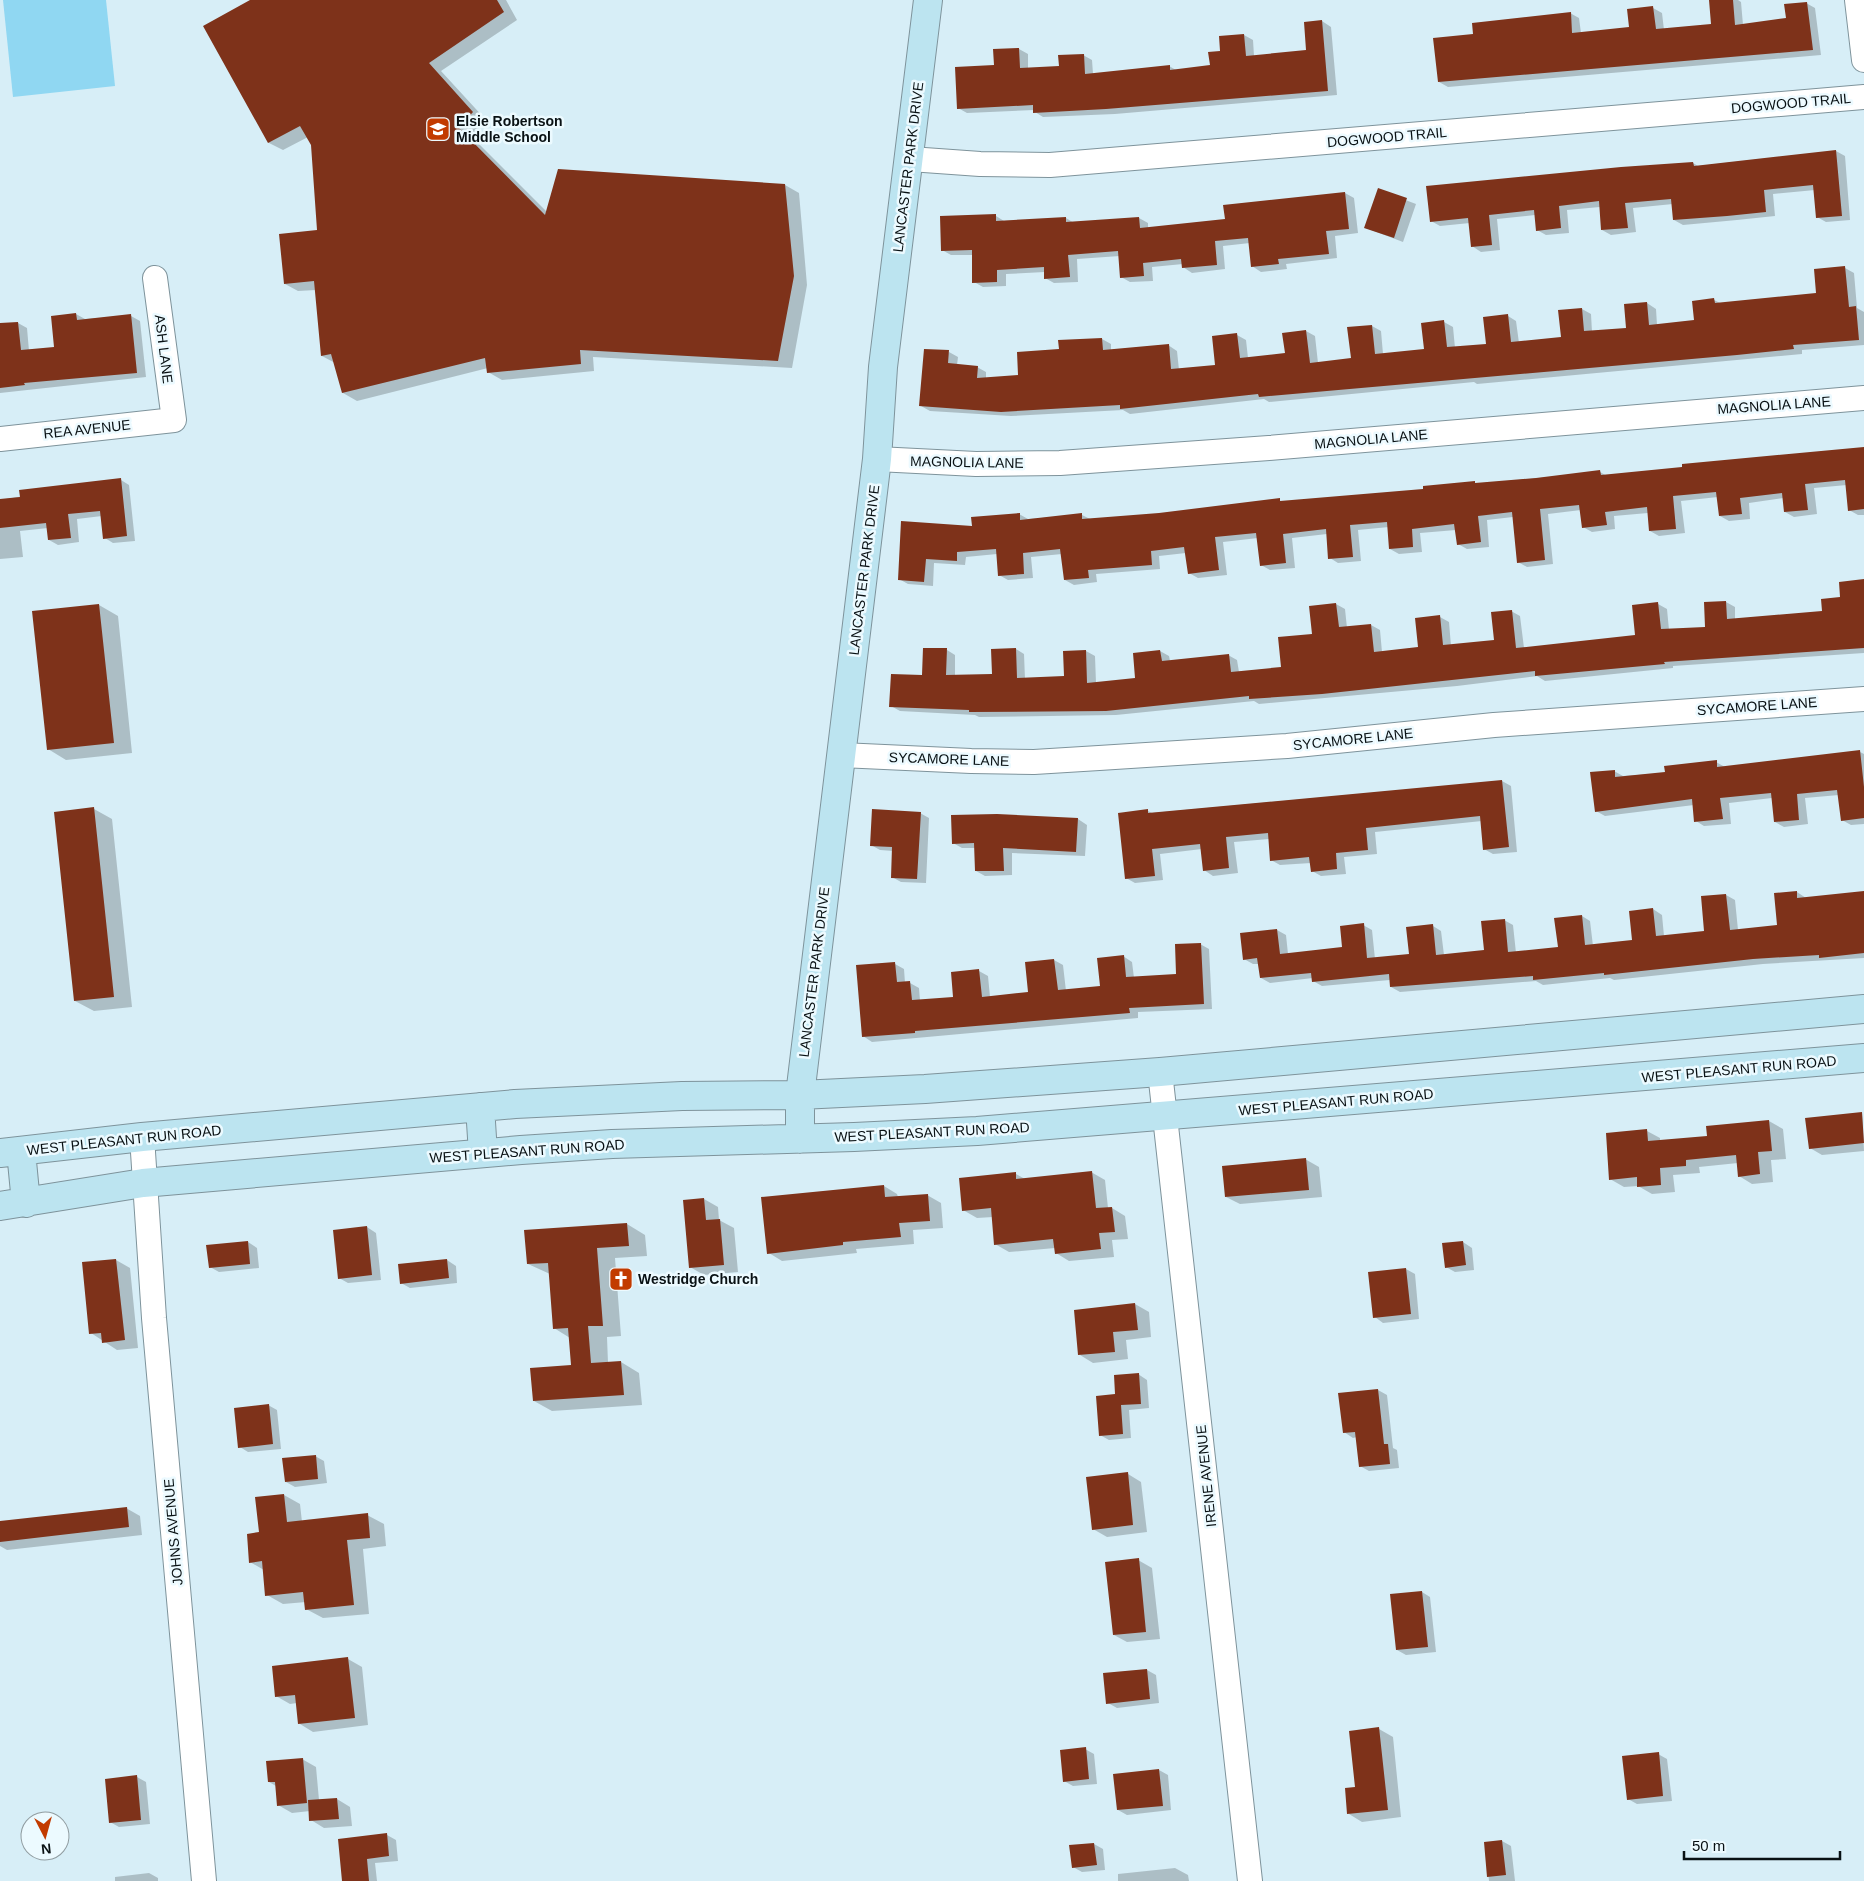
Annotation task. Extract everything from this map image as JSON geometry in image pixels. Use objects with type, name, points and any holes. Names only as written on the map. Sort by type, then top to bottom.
[{"type":"main road","name":"LANCASTER PARK DRIVE","points":[[800,1139],[800,1095],[877,459],[883,367],[928,0]]},
{"type":"main road","name":"WEST PLEASANT RUN ROAD","points":[[11,1152],[142,1137],[480,1107],[682,1096],[800,1095],[1160,1072],[1864,1010]]},
{"type":"main road","name":"WEST PLEASANT RUN ROAD","points":[[13,1204],[143,1184],[483,1153],[612,1144],[800,1139],[977,1131],[1864,1058]]},
{"type":"main road","points":[[480,1107],[483,1153]]},
{"type":"main road","points":[[11,1152],[13,1204]]},
{"type":"street","points":[[1857,0],[1864,60]]},
{"type":"street","name":"DOGWOOD TRAIL","points":[[910,159],[980,164],[1050,165],[1864,97]]},
{"type":"street","name":"ASH LANE","points":[[155,278],[174,420]]},
{"type":"street","name":"MAGNOLIA LANE","points":[[877,459],[976,464],[1060,463],[1269,448],[1864,398]]},
{"type":"street","name":"REA AVENUE","points":[[0,439],[174,420]]},
{"type":"street","name":"SYCAMORE LANE","points":[[842,755],[1034,762],[1287,746],[1494,725],[1864,699]]},
{"type":"street","name":"IRENE AVENUE","points":[[1160,1072],[1250,1881]]},
{"type":"street","points":[[142,1137],[143,1184]]},
{"type":"street","name":"JOHNS AVENUE","points":[[143,1184],[204,1881]]},
{"type":"shaded area","points":[[3,0],[106,0],[115,86],[13,97]]},
{"type":"building","points":[[250,0],[497,0],[504,12],[429,63],[473,112],[459,128],[545,215],[558,169],[785,184],[794,276],[778,361],[580,350],[581,364],[487,373],[485,358],[342,393],[331,354],[321,356],[314,281],[284,284],[279,234],[317,230],[311,145],[300,126],[268,143],[203,26]]},
{"type":"building","points":[[1709,0],[1733,0],[1735,25],[1786,18],[1784,4],[1807,2],[1813,50],[1438,82],[1433,38],[1473,34],[1472,23],[1571,12],[1572,33],[1629,27],[1627,9],[1653,6],[1656,29],[1711,24]]},
{"type":"building","points":[[1322,20],[1328,91],[1033,113],[1033,105],[957,109],[955,67],[994,65],[993,49],[1019,48],[1020,68],[1059,66],[1058,55],[1084,54],[1085,74],[1170,65],[1170,70],[1210,65],[1208,52],[1220,51],[1219,36],[1244,34],[1246,56],[1306,50],[1304,22]]},
{"type":"building","points":[[1836,150],[1842,216],[1816,218],[1813,185],[1764,190],[1766,212],[1727,216],[1673,220],[1671,199],[1625,203],[1628,228],[1601,230],[1599,201],[1559,206],[1561,228],[1536,231],[1534,210],[1489,215],[1492,245],[1471,247],[1468,218],[1430,222],[1426,186],[1621,167],[1693,162],[1694,166]]},
{"type":"building","points":[[1378,188],[1407,198],[1394,238],[1364,228]]},
{"type":"building","points":[[1345,192],[1349,229],[1326,231],[1329,254],[1278,259],[1279,264],[1251,267],[1248,238],[1215,241],[1217,265],[1182,268],[1181,259],[1143,263],[1144,276],[1120,278],[1118,251],[1068,255],[1070,277],[1044,279],[1044,267],[997,270],[997,282],[972,283],[972,250],[941,251],[940,216],[996,214],[996,221],[1066,217],[1066,222],[1139,217],[1140,228],[1225,219],[1223,205]]},
{"type":"building","points":[[1845,266],[1849,307],[1856,306],[1859,340],[1793,345],[1794,349],[1737,355],[1259,397],[1258,394],[1120,409],[1120,405],[1001,412],[919,406],[924,349],[949,350],[948,363],[978,366],[977,378],[1018,375],[1017,352],[1059,349],[1058,340],[1102,338],[1103,350],[1169,344],[1171,369],[1215,365],[1212,336],[1237,333],[1240,358],[1285,353],[1282,333],[1306,330],[1310,363],[1351,358],[1347,327],[1372,325],[1375,354],[1424,349],[1421,323],[1444,320],[1447,347],[1486,344],[1483,317],[1508,314],[1511,342],[1561,337],[1558,310],[1582,308],[1584,331],[1626,328],[1624,304],[1647,302],[1649,325],[1694,320],[1692,301],[1714,298],[1715,303],[1816,293],[1814,269]]},
{"type":"building","points":[[76,313],[77,320],[131,314],[137,373],[24,383],[25,385],[0,388],[0,323],[18,322],[21,350],[54,347],[51,316]]},
{"type":"building","points":[[1864,447],[1864,509],[1848,511],[1845,480],[1805,484],[1808,510],[1784,512],[1782,493],[1740,498],[1742,514],[1719,516],[1716,492],[1673,496],[1676,529],[1649,531],[1647,507],[1605,512],[1607,525],[1582,528],[1579,505],[1540,509],[1545,560],[1517,563],[1512,512],[1478,516],[1481,542],[1457,545],[1454,524],[1412,529],[1413,547],[1389,549],[1387,522],[1350,525],[1353,557],[1328,559],[1326,529],[1283,534],[1286,563],[1260,566],[1256,533],[1215,537],[1219,570],[1188,574],[1184,547],[1151,551],[1152,565],[1088,570],[1089,578],[1064,580],[1060,549],[1023,553],[1024,574],[998,576],[996,549],[957,552],[957,561],[926,559],[924,582],[898,580],[901,521],[972,526],[971,517],[1020,513],[1020,520],[1082,513],[1082,519],[1159,513],[1280,498],[1280,501],[1423,489],[1423,486],[1536,478],[1600,470],[1601,475],[1682,467],[1682,464]]},
{"type":"building","points":[[121,478],[127,536],[103,539],[100,511],[68,514],[71,538],[48,540],[46,523],[0,528],[0,499],[20,497],[19,490]]},
{"type":"building","points":[[1864,579],[1864,648],[1664,662],[1665,664],[1535,676],[1535,671],[1322,694],[1249,699],[1249,696],[1106,711],[969,712],[969,710],[889,707],[891,674],[922,675],[923,648],[947,648],[946,675],[992,674],[991,649],[1016,648],[1017,678],[1064,676],[1063,651],[1086,650],[1087,683],[1135,678],[1133,653],[1160,650],[1162,661],[1229,654],[1231,672],[1281,667],[1278,637],[1312,634],[1309,606],[1336,603],[1339,627],[1371,624],[1374,652],[1418,647],[1415,618],[1440,615],[1443,645],[1494,640],[1491,612],[1512,610],[1516,648],[1635,635],[1632,605],[1658,602],[1661,629],[1705,627],[1704,602],[1726,601],[1727,619],[1822,611],[1821,599],[1840,597],[1839,582]]},
{"type":"building","points":[[99,604],[114,743],[47,750],[32,611]]},
{"type":"building","points":[[1860,750],[1864,787],[1864,818],[1841,821],[1837,790],[1797,794],[1799,820],[1774,822],[1771,793],[1720,798],[1723,819],[1694,822],[1692,799],[1595,812],[1590,772],[1615,770],[1615,777],[1665,772],[1664,766],[1717,760],[1717,767]]},
{"type":"building","points":[[1502,780],[1509,847],[1483,850],[1480,816],[1366,828],[1368,850],[1336,853],[1337,869],[1311,872],[1309,857],[1270,861],[1268,833],[1226,837],[1229,868],[1203,871],[1200,844],[1152,849],[1155,876],[1125,879],[1118,813],[1148,809],[1148,813]]},
{"type":"building","points":[[94,807],[114,997],[74,1001],[54,812]]},
{"type":"building","points":[[872,809],[921,812],[917,879],[891,878],[892,847],[870,846]]},
{"type":"building","points":[[997,814],[1078,818],[1076,852],[1003,848],[1004,871],[975,871],[974,843],[952,844],[951,815]]},
{"type":"building","points":[[1797,891],[1797,898],[1864,891],[1864,953],[1819,958],[1819,955],[1753,959],[1604,975],[1604,973],[1533,980],[1533,976],[1390,987],[1389,974],[1312,982],[1311,973],[1260,978],[1257,958],[1243,960],[1240,933],[1277,929],[1280,954],[1342,947],[1340,926],[1364,923],[1367,958],[1409,954],[1406,927],[1433,924],[1436,955],[1484,950],[1481,921],[1505,919],[1508,952],[1558,947],[1554,918],[1582,915],[1585,945],[1632,940],[1629,911],[1653,908],[1656,936],[1704,931],[1701,896],[1726,894],[1730,930],[1777,925],[1774,893]]},
{"type":"building","points":[[1201,943],[1204,1004],[1129,1008],[1130,1013],[862,1037],[856,965],[895,962],[897,982],[910,981],[912,1000],[953,997],[951,972],[979,969],[982,997],[1028,992],[1025,962],[1054,959],[1058,990],[1100,986],[1097,958],[1124,955],[1126,977],[1176,974],[1175,944]]},
{"type":"building","points":[[1862,1112],[1864,1143],[1809,1149],[1805,1118]]},
{"type":"building","points":[[1769,1120],[1772,1151],[1758,1152],[1760,1174],[1738,1177],[1736,1155],[1686,1160],[1686,1166],[1660,1168],[1661,1185],[1637,1187],[1637,1177],[1609,1180],[1606,1133],[1647,1129],[1648,1141],[1707,1136],[1706,1126]]},
{"type":"building","points":[[1306,1158],[1309,1190],[1225,1197],[1222,1166]]},
{"type":"building","points":[[1092,1171],[1096,1208],[1112,1207],[1115,1232],[1099,1233],[1101,1249],[1055,1254],[1053,1239],[994,1245],[991,1208],[962,1211],[959,1178],[1016,1172],[1016,1179]]},
{"type":"building","points":[[884,1185],[885,1197],[928,1194],[930,1221],[899,1223],[901,1237],[843,1242],[843,1245],[767,1254],[761,1197]]},
{"type":"building","points":[[704,1198],[706,1220],[720,1219],[724,1265],[689,1268],[683,1200]]},
{"type":"building","points":[[627,1223],[629,1246],[597,1248],[603,1326],[588,1326],[591,1363],[621,1361],[624,1395],[533,1401],[530,1368],[571,1365],[568,1328],[553,1329],[548,1263],[527,1264],[524,1230]]},
{"type":"building","points":[[367,1226],[372,1275],[338,1279],[333,1230]]},
{"type":"building","points":[[248,1241],[250,1264],[209,1268],[206,1245]]},
{"type":"building","points":[[1463,1241],[1466,1265],[1445,1268],[1442,1243]]},
{"type":"building","points":[[116,1259],[125,1340],[102,1343],[101,1333],[89,1334],[82,1262]]},
{"type":"building","points":[[447,1259],[449,1278],[400,1284],[398,1264]]},
{"type":"building","points":[[1406,1268],[1411,1314],[1373,1318],[1368,1272]]},
{"type":"building","points":[[1135,1303],[1138,1330],[1113,1332],[1115,1352],[1078,1355],[1074,1310]]},
{"type":"building","points":[[1139,1373],[1141,1404],[1121,1405],[1123,1434],[1099,1436],[1096,1396],[1115,1394],[1114,1375]]},
{"type":"building","points":[[1378,1389],[1384,1444],[1388,1444],[1390,1464],[1359,1467],[1355,1432],[1343,1433],[1338,1393]]},
{"type":"building","points":[[269,1404],[273,1444],[238,1448],[234,1408]]},
{"type":"building","points":[[316,1455],[318,1479],[285,1482],[282,1458]]},
{"type":"building","points":[[1128,1472],[1133,1525],[1092,1530],[1086,1477]]},
{"type":"building","points":[[284,1494],[287,1522],[368,1513],[370,1538],[347,1540],[354,1605],[305,1610],[303,1592],[265,1596],[262,1561],[249,1563],[247,1534],[259,1532],[255,1497]]},
{"type":"building","points":[[127,1507],[129,1527],[0,1542],[0,1521]]},
{"type":"building","points":[[1139,1558],[1146,1632],[1113,1635],[1105,1562]]},
{"type":"building","points":[[1422,1591],[1428,1647],[1396,1650],[1390,1594]]},
{"type":"building","points":[[348,1657],[355,1718],[298,1724],[295,1695],[275,1697],[272,1666]]},
{"type":"building","points":[[1147,1669],[1150,1699],[1106,1704],[1103,1673]]},
{"type":"building","points":[[1379,1727],[1388,1810],[1347,1814],[1345,1788],[1355,1787],[1349,1731]]},
{"type":"building","points":[[1086,1747],[1089,1779],[1063,1782],[1060,1750]]},
{"type":"building","points":[[1659,1752],[1663,1796],[1627,1800],[1622,1756]]},
{"type":"building","points":[[303,1758],[307,1803],[277,1806],[275,1782],[268,1782],[266,1761]]},
{"type":"building","points":[[1159,1769],[1163,1806],[1117,1810],[1113,1774]]},
{"type":"building","points":[[137,1775],[141,1820],[109,1823],[105,1779]]},
{"type":"building","points":[[337,1798],[339,1819],[309,1821],[308,1800]]},
{"type":"building","points":[[387,1833],[389,1856],[367,1859],[369,1881],[342,1881],[338,1839]]},
{"type":"building","points":[[1502,1840],[1506,1875],[1487,1877],[1484,1842]]},
{"type":"building","points":[[1094,1843],[1097,1865],[1072,1868],[1069,1845]]},
{"type":"place","name":"Elsie Robertson Middle School","points":[[438,129]]},
{"type":"place","name":"Westridge Church","points":[[621,1279]]}]
